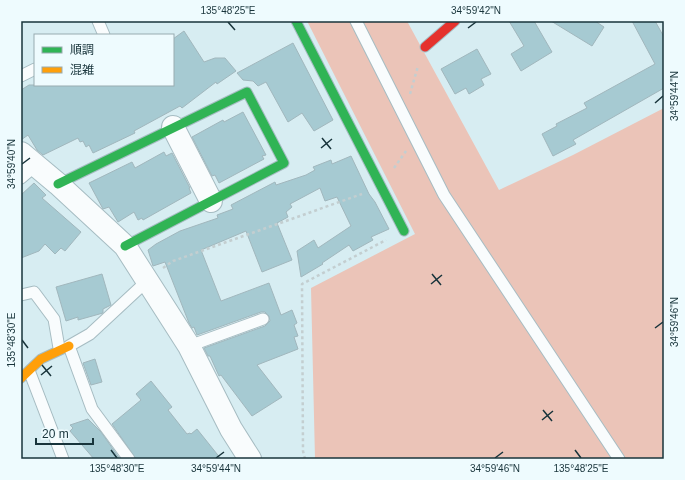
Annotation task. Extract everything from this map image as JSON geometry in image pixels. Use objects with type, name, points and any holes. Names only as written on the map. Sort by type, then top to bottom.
[{"type":"street","points":[[296,21],[404,231]]},
{"type":"street","points":[[425,47],[455,21]]},
{"type":"street","points":[[58,184],[247,92],[284,163],[125,246]]},
{"type":"street","points":[[173,127],[211,201]]},
{"type":"street","points":[[26,166],[58,184],[125,246],[189,346],[231,429],[250,459]]},
{"type":"street","points":[[26,375],[33,364],[64,347]]},
{"type":"lane","points":[[98,21],[104,34]]},
{"type":"lane","points":[[356,21],[444,195],[619,459]]},
{"type":"lane","points":[[21,76],[34,70]]},
{"type":"lane","points":[[64,347],[90,334],[147,281]]},
{"type":"lane","points":[[21,295],[34,292],[54,319],[64,347],[92,409],[129,459]]},
{"type":"lane","points":[[189,346],[263,318]]},
{"type":"lane","points":[[26,375],[63,459]]},
{"type":"path","points":[[403,114],[425,47]]},
{"type":"path","points":[[147,281],[173,261],[381,188],[415,137]]},
{"type":"path","points":[[305,459],[303,451],[302,284],[404,231]]},
{"type":"shaded area","points":[[307,21],[407,21],[499,190],[573,155],[664,108],[664,459],[315,459],[311,288],[415,234]]},
{"type":"building","points":[[509,21],[534,21],[552,52],[521,71],[511,54],[524,46]]},
{"type":"building","points":[[551,21],[595,21],[604,27],[592,46]]},
{"type":"building","points":[[632,21],[655,21],[664,37],[664,88],[573,140],[576,144],[553,156],[542,134],[557,126],[556,124],[587,108],[584,103],[655,64]]},
{"type":"building","points":[[184,31],[204,62],[215,58],[225,58],[236,71],[217,84],[216,82],[182,108],[180,106],[134,131],[135,133],[93,153],[89,145],[86,147],[83,141],[80,142],[78,138],[43,155],[37,150],[28,135],[21,140],[21,90],[29,85],[174,86],[174,38]]},
{"type":"building","points":[[293,43],[333,120],[314,131],[302,113],[288,122],[266,82],[258,86],[253,81],[243,80],[237,73]]},
{"type":"building","points":[[477,49],[491,74],[481,79],[484,85],[469,94],[466,88],[455,94],[441,69]]},
{"type":"building","points":[[243,112],[266,155],[262,156],[264,159],[219,183],[215,175],[212,176],[192,137],[223,120],[224,122]]},
{"type":"building","points":[[164,152],[166,156],[172,153],[190,188],[191,193],[143,220],[142,218],[138,220],[134,212],[118,222],[109,207],[103,209],[89,183],[132,162],[135,168]]},
{"type":"building","points":[[351,156],[369,194],[375,202],[389,229],[371,237],[373,240],[353,251],[349,245],[322,263],[323,264],[301,277],[297,251],[314,240],[318,248],[351,226],[337,197],[325,201],[320,188],[290,204],[292,207],[286,212],[288,217],[277,223],[292,260],[262,272],[246,231],[201,250],[221,301],[269,283],[281,315],[292,310],[297,323],[294,325],[298,336],[294,337],[298,349],[257,365],[282,397],[252,416],[221,375],[219,376],[210,356],[208,356],[204,348],[265,326],[270,321],[269,316],[265,312],[261,312],[197,335],[194,327],[192,328],[189,323],[165,262],[153,266],[148,250],[180,231],[218,218],[217,215],[233,209],[231,205],[275,182],[276,185],[306,175],[315,170],[313,167],[331,160],[332,164]]},
{"type":"building","points":[[34,183],[46,195],[42,198],[81,232],[65,251],[61,248],[55,254],[45,244],[39,251],[21,258],[21,195]]},
{"type":"building","points":[[102,274],[111,305],[103,309],[103,313],[78,320],[78,317],[66,321],[56,287]]},
{"type":"building","points":[[95,359],[102,382],[91,385],[83,363]]},
{"type":"building","points":[[151,381],[172,407],[168,410],[187,434],[191,434],[197,429],[221,459],[136,459],[112,424],[141,400],[136,394]]},
{"type":"building","points":[[88,419],[101,432],[120,459],[94,459],[70,431],[73,428],[70,425]]},
{"type":"traffic: fast","points":[[296,21],[404,231]]},
{"type":"traffic: fast","points":[[58,184],[247,92],[284,163],[125,246]]},
{"type":"traffic: slow","points":[[21,378],[41,359],[69,346]]},
{"type":"traffic: jam","points":[[425,47],[455,21]]}]
